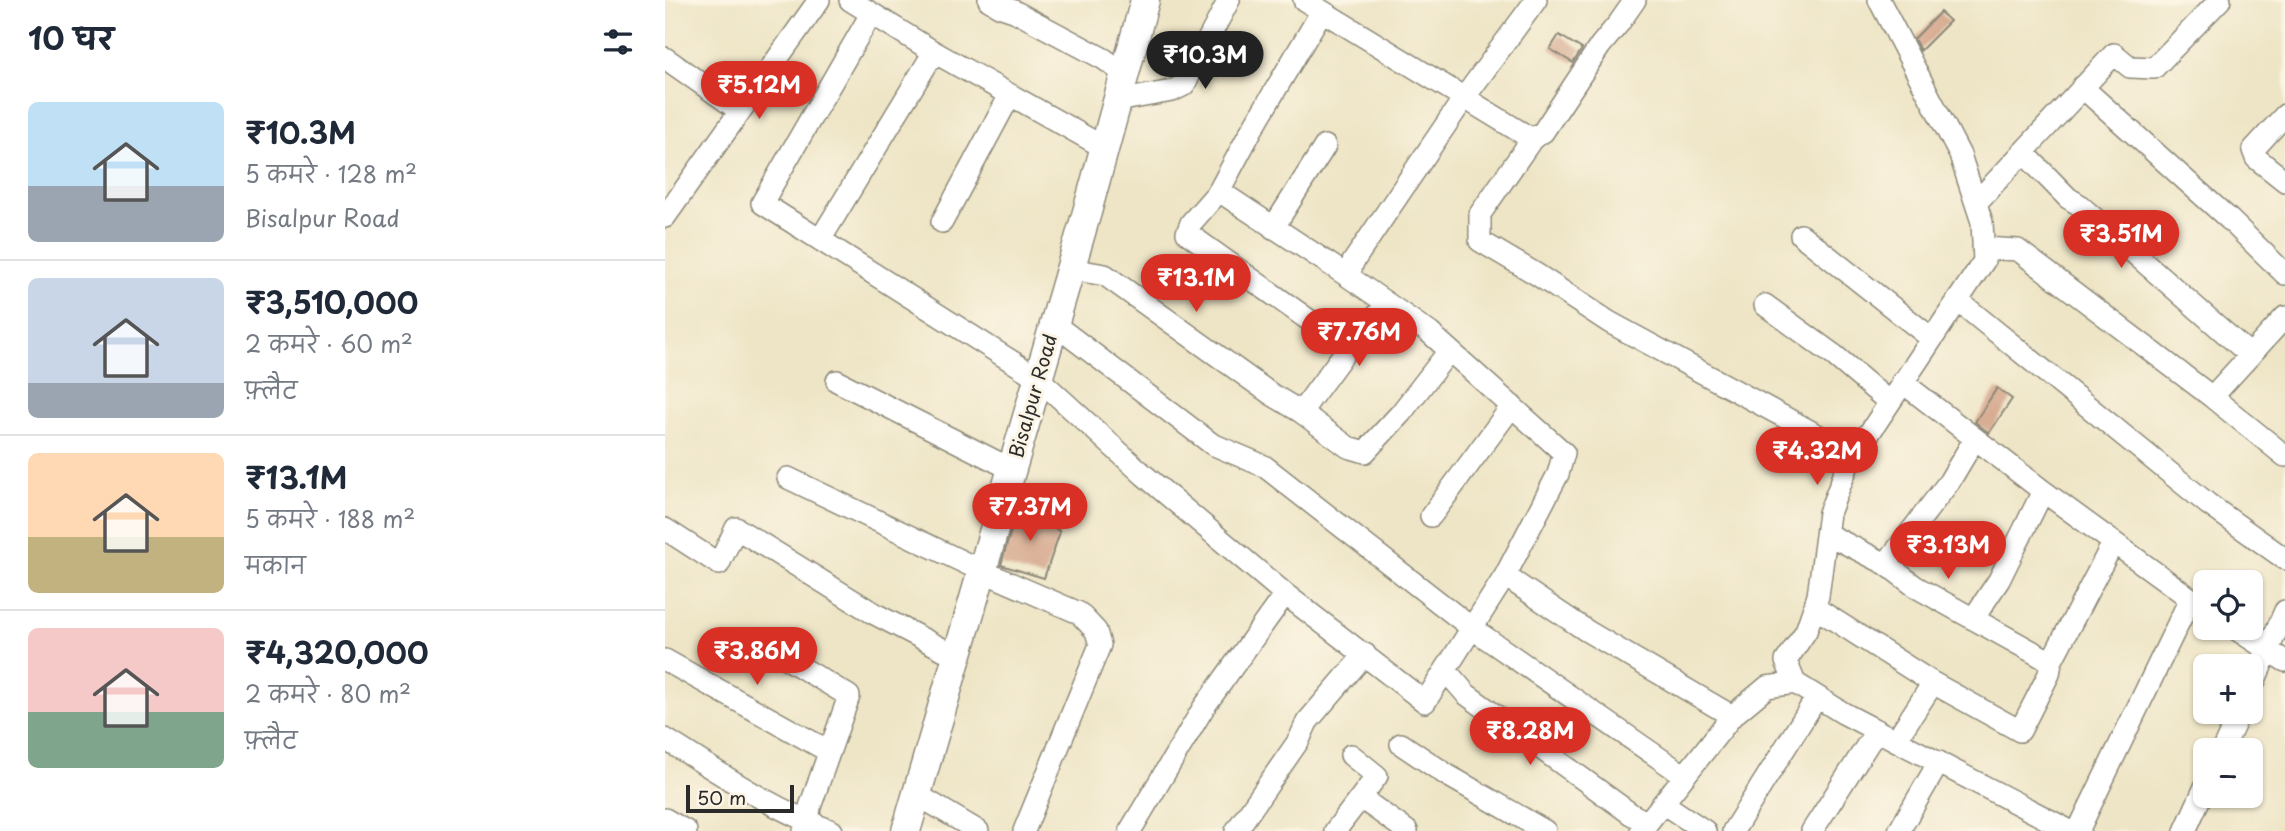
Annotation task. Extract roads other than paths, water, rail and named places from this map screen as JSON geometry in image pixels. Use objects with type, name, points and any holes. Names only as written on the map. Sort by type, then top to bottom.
[{"type":"main road","name":"Bisalpur Road","points":[[906,831],[1070,270],[1145,0]]},
{"type":"street","points":[[665,217],[819,0]]},
{"type":"street","points":[[850,0],[934,52],[1105,148]]},
{"type":"street","points":[[989,0],[1104,59],[1121,88],[1172,91],[1184,85],[1229,0]]},
{"type":"street","points":[[1349,276],[1353,262],[1464,98],[1536,0]]},
{"type":"street","points":[[1635,0],[1600,46],[1543,132],[1532,139],[1481,214],[1480,241],[1609,322],[1854,455]]},
{"type":"street","points":[[1879,0],[1960,155],[1982,222],[1984,261],[1847,465],[1829,513],[1814,607],[1806,631],[1786,661],[1795,683],[1817,697],[2070,831]]},
{"type":"street","points":[[1347,348],[1187,233],[1191,223],[1219,191],[1313,5],[1532,139]]},
{"type":"street","points":[[1976,203],[2114,54],[2130,67],[2154,68],[2205,5]]},
{"type":"street","points":[[871,14],[762,203],[1038,378],[1144,475],[1285,594],[1425,702],[1505,576],[1558,474],[1565,453],[1430,334],[1349,276],[1219,191]]},
{"type":"street","points":[[820,240],[934,52]]},
{"type":"street","points":[[665,58],[740,111]]},
{"type":"street","points":[[2082,87],[2230,220],[2285,274]]},
{"type":"street","points":[[942,222],[1010,95]]},
{"type":"street","points":[[2285,115],[2253,150],[2256,158],[2285,181]]},
{"type":"street","points":[[1273,228],[1325,146]]},
{"type":"street","points":[[2024,153],[2068,198],[2249,354]]},
{"type":"street","points":[[1801,235],[1931,338]]},
{"type":"street","points":[[1983,248],[2018,250],[2212,397],[2285,456]]},
{"type":"street","points":[[1070,270],[1105,275],[1348,447],[1365,452],[1401,413],[1449,351]]},
{"type":"street","points":[[1957,300],[2208,504],[2285,559]]},
{"type":"street","points":[[1301,412],[1347,348],[1361,338],[1386,303]]},
{"type":"street","points":[[1765,304],[1835,356],[1889,402]]},
{"type":"street","points":[[2212,397],[2285,317]]},
{"type":"street","points":[[1054,324],[1212,444],[1263,466],[1473,629],[1685,776]]},
{"type":"street","points":[[837,381],[1011,469]]},
{"type":"street","points":[[1902,382],[1974,440],[2193,600]]},
{"type":"street","points":[[1431,516],[1512,406]]},
{"type":"street","points":[[1886,564],[1949,482],[1974,440]]},
{"type":"street","points":[[789,478],[1079,613],[1096,631],[1100,645],[1024,831]]},
{"type":"street","points":[[1973,619],[1999,580],[2043,491]]},
{"type":"street","points":[[665,529],[719,564],[736,528],[873,613],[956,656]]},
{"type":"street","points":[[1827,534],[1886,564],[1916,587],[2051,662]]},
{"type":"street","points":[[1814,607],[1933,682],[2021,731],[2049,674],[2051,662],[2113,543]]},
{"type":"street","points":[[1505,576],[1587,631],[1732,716]]},
{"type":"street","points":[[1130,831],[1204,707],[1285,594]]},
{"type":"street","points":[[2263,674],[2277,656],[2285,611]]},
{"type":"street","points":[[2078,831],[2193,613]]},
{"type":"street","points":[[2252,640],[2277,656]]},
{"type":"street","points":[[1236,831],[1299,740],[1307,722],[1365,654]]},
{"type":"street","points":[[665,660],[828,751]]},
{"type":"street","points":[[789,660],[849,696],[828,751],[806,827]]},
{"type":"street","points":[[1446,671],[1466,694],[1644,826],[1732,716],[1766,687],[1795,683]]},
{"type":"street","points":[[1896,740],[1933,682]]},
{"type":"street","points":[[1733,831],[1817,697]]},
{"type":"street","points":[[1812,831],[1877,730]]},
{"type":"street","points":[[665,739],[806,827],[832,831]]},
{"type":"street","points":[[1401,744],[1447,775],[1545,831]]},
{"type":"street","points":[[1335,831],[1377,776],[1351,755]]},
{"type":"street","points":[[1899,831],[1939,762]]},
{"type":"street","points":[[916,794],[978,831]]},
{"type":"street","points":[[1360,797],[1407,831]]},
{"type":"street","points":[[1664,804],[1705,831]]},
{"type":"street","points":[[2185,831],[2195,808]]},
{"type":"street","points":[[665,819],[686,831]]}]
